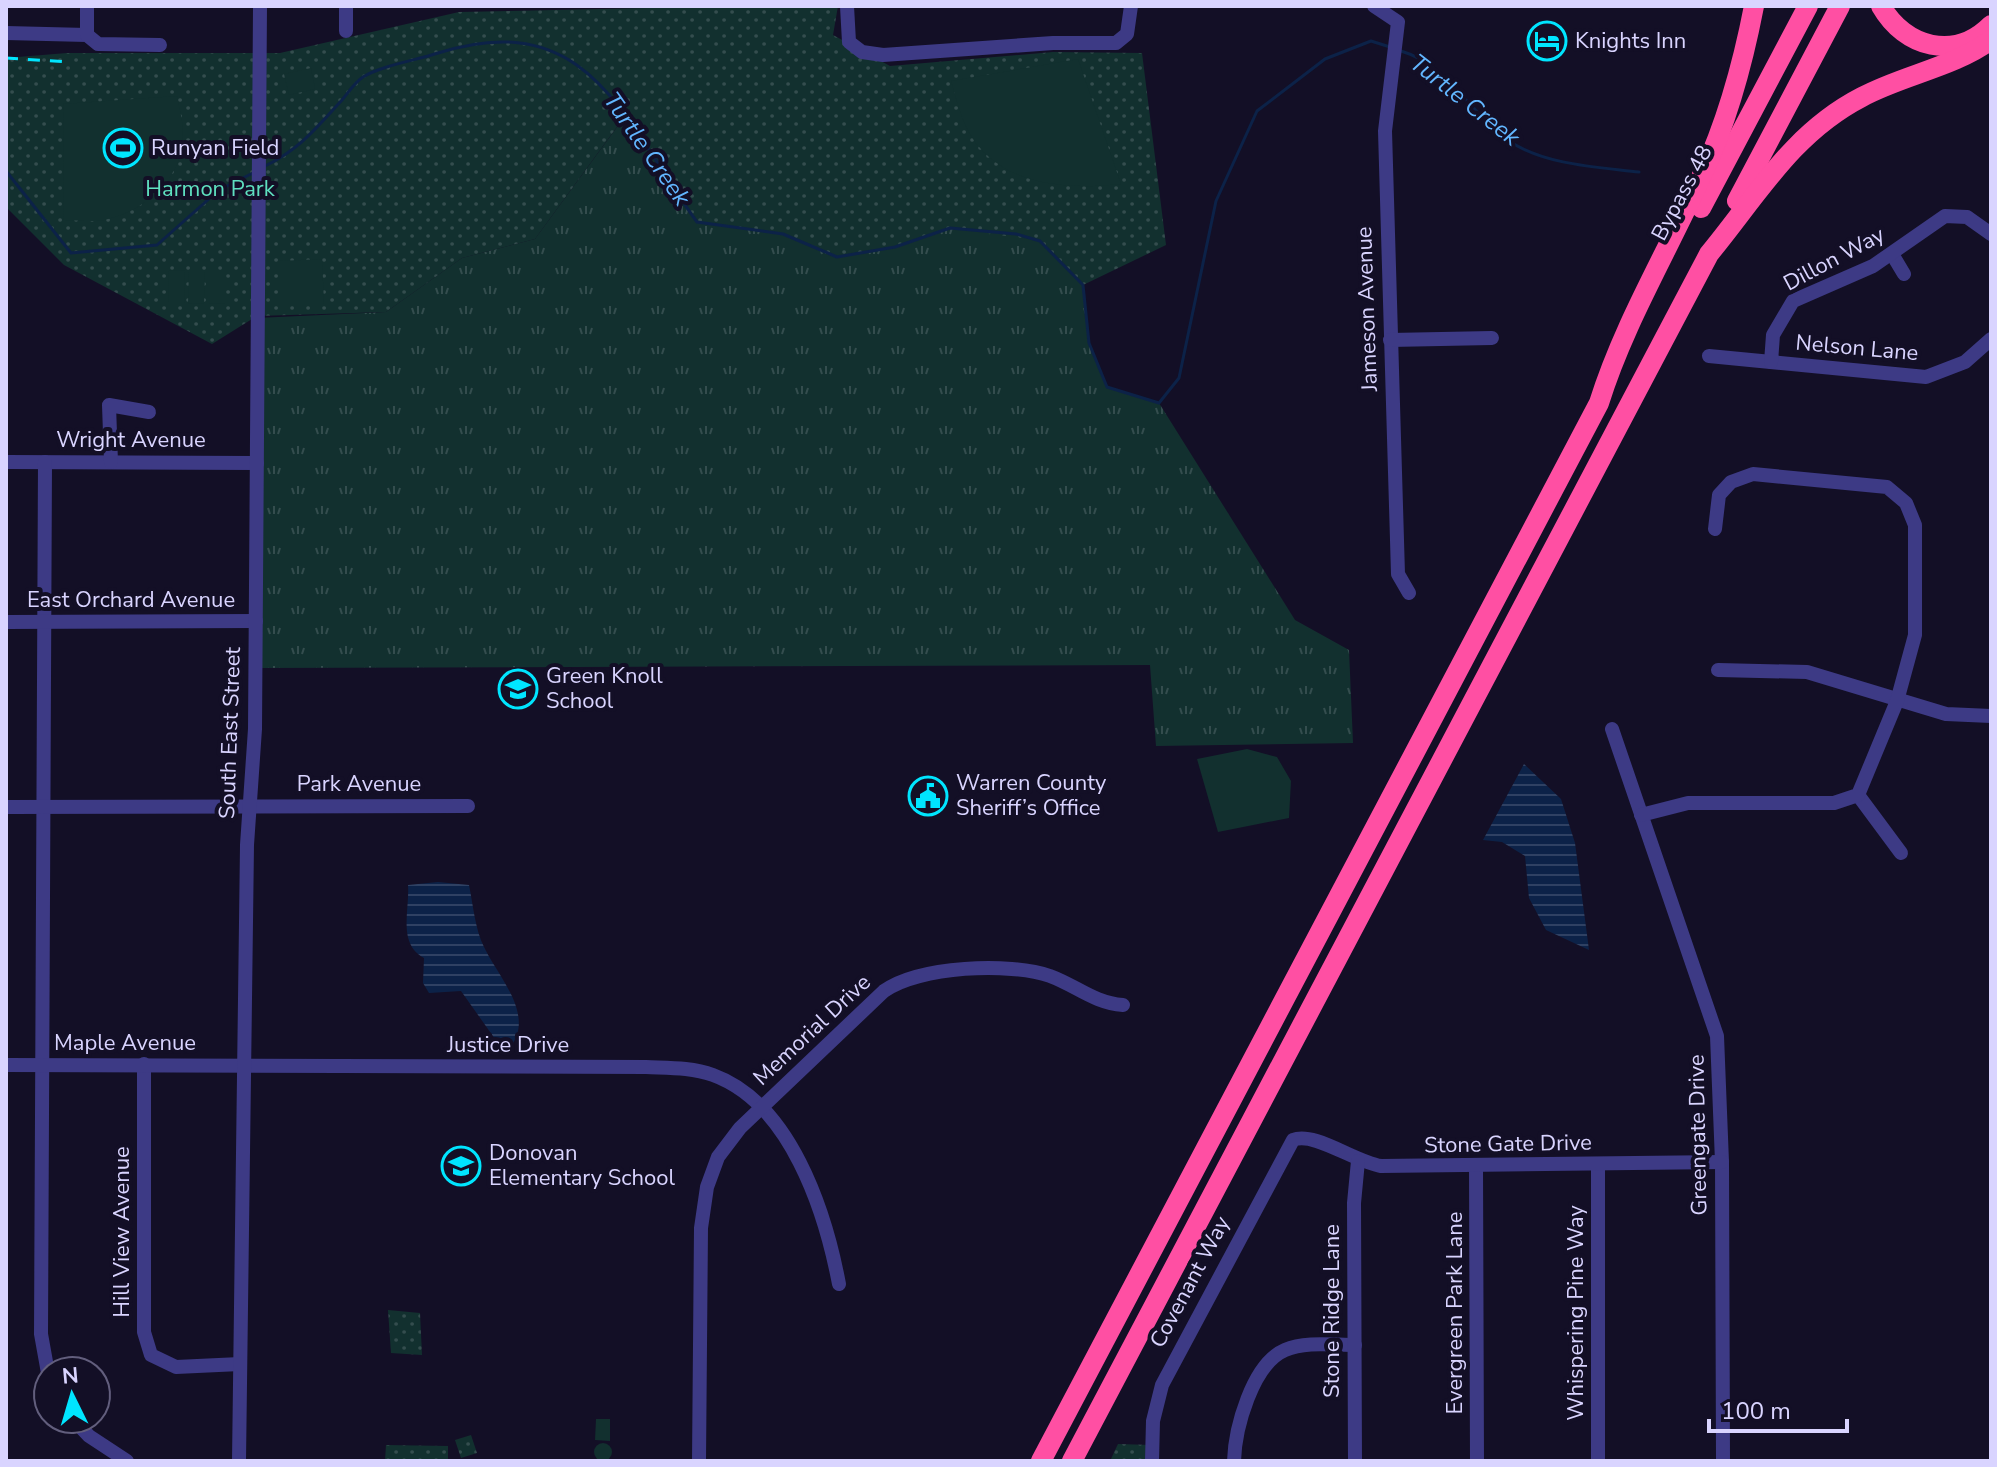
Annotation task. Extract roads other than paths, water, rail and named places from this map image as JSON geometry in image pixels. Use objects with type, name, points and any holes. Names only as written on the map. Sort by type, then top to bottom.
[{"type":"highway","points":[[1041,1461],[1599,403],[1614,356],[1710,157],[1735,85],[1754,6]]},
{"type":"highway","name":"Bypass 48","points":[[1599,403],[1808,6]]},
{"type":"highway","points":[[1072,1461],[1840,6]]},
{"type":"highway","points":[[1881,6],[1899,31],[1930,45],[1961,44],[1991,25]]},
{"type":"highway","points":[[1709,254],[1778,162],[1824,120],[1888,84],[1963,56],[1991,40]]},
{"type":"street","points":[[87,6],[87,35]]},
{"type":"street","name":"South East Street","points":[[239,1461],[247,845],[251,806],[256,621],[260,6]]},
{"type":"street","points":[[346,6],[346,31]]},
{"type":"street","points":[[847,6],[847,35],[855,47],[883,55],[1053,43],[1108,45],[1122,40],[1127,34],[1131,6]]},
{"type":"street","name":"Jameson Avenue","points":[[1374,6],[1398,22],[1385,131],[1398,574],[1409,593]]},
{"type":"street","points":[[6,33],[87,35],[98,44],[160,45]]},
{"type":"street","name":"Dillon Way","points":[[1771,362],[1773,335],[1793,301],[1892,254],[1945,216],[1967,217],[1991,234]]},
{"type":"street","points":[[1892,254],[1904,274]]},
{"type":"street","points":[[1390,340],[1492,338]]},
{"type":"street","name":"Nelson Lane","points":[[1709,356],[1926,377],[1965,362],[1991,339]]},
{"type":"street","points":[[111,462],[109,405],[149,412]]},
{"type":"street","name":"Wright Avenue","points":[[6,462],[257,463]]},
{"type":"street","points":[[45,462],[41,1334],[45,1355]]},
{"type":"street","points":[[1641,815],[1688,803],[1834,803],[1858,795],[1897,701],[1915,635],[1915,525],[1906,503],[1887,487],[1753,474],[1731,482],[1719,495],[1715,529]]},
{"type":"street","name":"East Orchard Avenue","points":[[6,622],[256,621]]},
{"type":"street","points":[[1718,670],[1807,672],[1946,714],[1991,716]]},
{"type":"street","name":"Greengate Drive","points":[[1612,729],[1717,1036],[1722,1162],[1723,1461]]},
{"type":"street","points":[[1858,795],[1901,853]]},
{"type":"street","name":"Park Avenue","points":[[6,807],[468,806]]},
{"type":"street","name":"Memorial Drive","points":[[761,1108],[884,991],[921,973],[970,970],[1040,973],[1089,998],[1123,1005]]},
{"type":"street","name":"Hill View Avenue","points":[[144,1064],[144,1332],[151,1355],[176,1367],[240,1364]]},
{"type":"street","name":"Maple Avenue","points":[[6,1065],[244,1066]]},
{"type":"street","name":"Justice Drive","points":[[244,1066],[681,1068],[728,1082],[761,1108],[782,1136],[803,1174],[830,1245],[839,1284]]},
{"type":"street","points":[[699,1461],[701,1228],[707,1187],[718,1157],[761,1108]]},
{"type":"street","name":"Stone Gate Drive","points":[[1300,1138],[1312,1139],[1358,1161],[1381,1166],[1722,1162]]},
{"type":"street","name":"Covenant Way","points":[[1152,1461],[1155,1404],[1167,1373],[1287,1147],[1300,1138]]},
{"type":"street","name":"Stone Ridge Lane","points":[[1355,1461],[1354,1203],[1358,1161]]},
{"type":"street","name":"Whispering Pine Way","points":[[1598,1165],[1598,1461]]},
{"type":"street","name":"Evergreen Park Lane","points":[[1476,1166],[1477,1461]]},
{"type":"street","points":[[1234,1461],[1240,1417],[1269,1362],[1292,1347],[1355,1345]]},
{"type":"street","points":[[88,1435],[127,1461]]},
{"type":"water","points":[[1524,764],[1561,799],[1575,843],[1589,950],[1546,930],[1529,898],[1525,856],[1502,842],[1483,840]]},
{"type":"water","points":[[438,882],[469,885],[481,940],[516,1007],[518,1033],[512,1045],[500,1046],[461,991],[429,993],[423,983],[424,958],[410,944],[408,935],[408,885]]},
{"type":"waterway","name":"Turtle Creek","points":[[265,166],[307,137],[357,82],[370,73],[490,42],[532,45],[567,59],[597,82],[623,112],[697,222],[783,234],[837,257],[895,247],[950,228],[1016,234],[1040,241],[1083,285],[1089,343],[1107,387],[1159,403],[1179,378],[1216,201],[1257,111],[1325,59],[1371,41],[1390,47]]},
{"type":"waterway","name":"Turtle Creek","points":[[1401,51],[1432,67],[1496,130],[1523,149],[1572,164],[1639,172]]},
{"type":"waterway","name":"Turtle Creek","points":[[6,171],[71,253],[157,245],[219,190],[255,172]]},
{"type":"railway","points":[[6,58],[68,62]]},
{"type":"place","name":"Knights Inn","points":[[1547,41]]},
{"type":"place","name":"Runyan Field","points":[[123,148]]},
{"type":"place","name":"Green Knoll School","points":[[518,689]]},
{"type":"place","name":"Warren County Sheriff’s Office","points":[[928,796]]},
{"type":"place","name":"Donovan Elementary School","points":[[461,1166]]},
{"type":"park label","name":"Harmon Park","points":[[210,189]]}]
